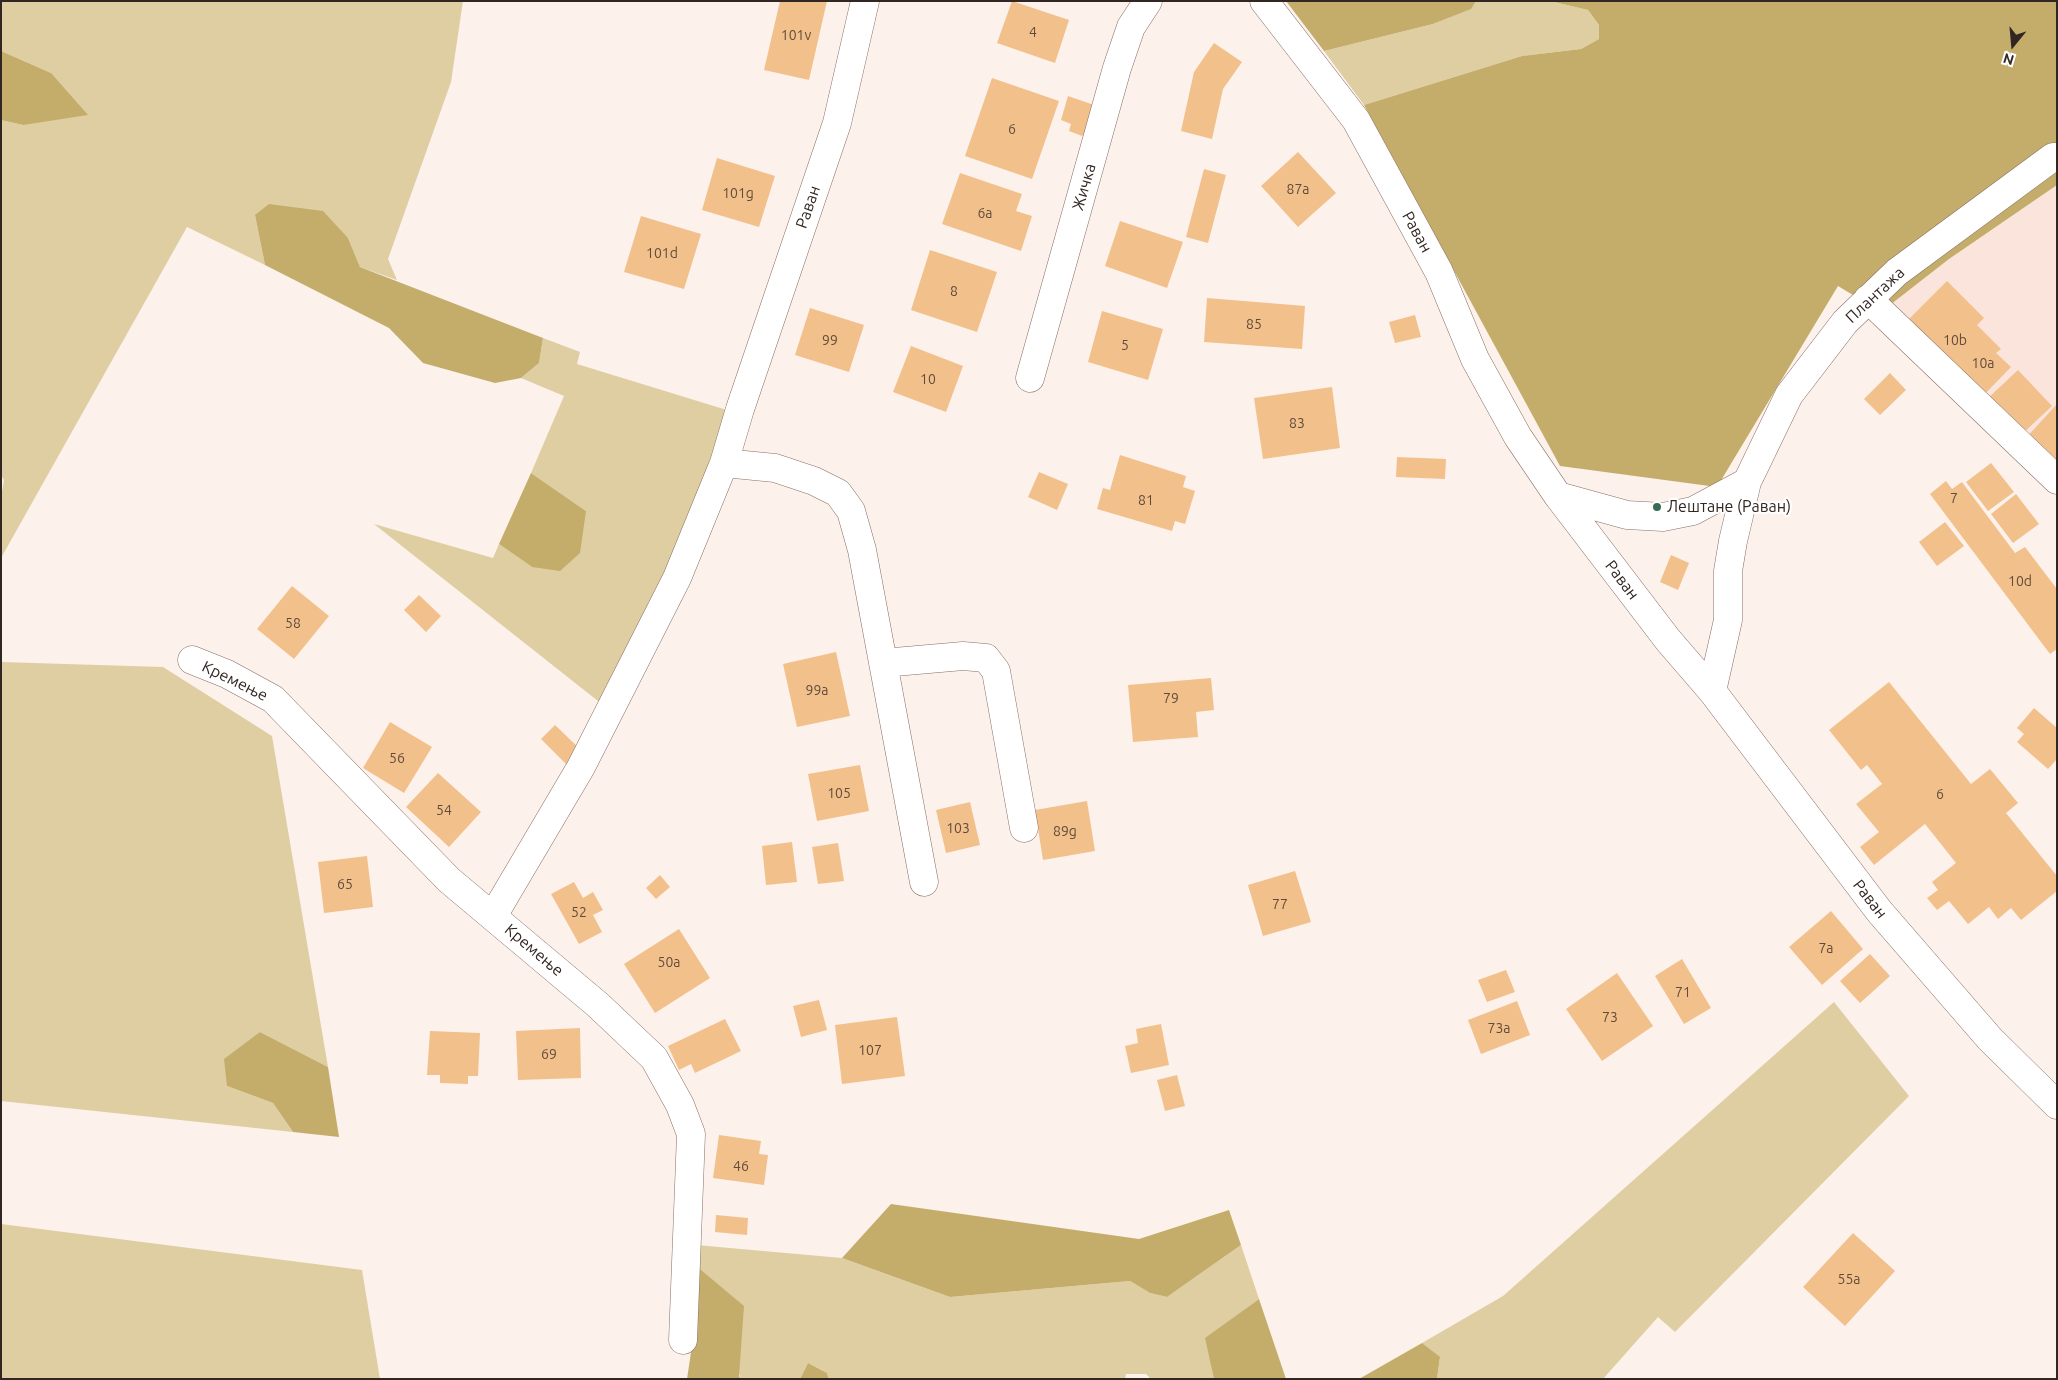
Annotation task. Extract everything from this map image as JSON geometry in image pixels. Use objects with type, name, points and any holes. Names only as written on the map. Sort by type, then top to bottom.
[{"type":"street","name":"Раван","points":[[493,916],[581,766],[677,578],[724,463],[740,409],[837,123],[865,1]]},
{"type":"street","name":"Жичка","points":[[1030,378],[1117,68],[1132,27],[1148,1]]},
{"type":"street","name":"Раван","points":[[1264,1],[1356,120],[1439,272],[1475,359],[1518,436],[1558,496],[1668,640],[1712,691],[1879,911],[1990,1039],[2057,1105]]},
{"type":"street","name":"Плантажа","points":[[1712,691],[1728,620],[1728,571],[1733,541],[1747,482],[1789,395],[1845,322],[1897,272],[2053,157],[2057,157]]},
{"type":"street","points":[[1868,299],[2057,480]]},
{"type":"street","points":[[724,463],[775,468],[814,482],[838,492],[851,511],[862,550],[924,882]]},
{"type":"street","points":[[1558,496],[1627,515],[1663,517],[1693,511],[1747,482]]},
{"type":"street","points":[[883,664],[963,656],[986,658],[996,671],[1024,828]]},
{"type":"street","name":"Кремење","points":[[192,660],[227,674],[273,699],[448,880],[598,1005],[654,1058],[680,1105],[691,1134],[683,1340]]},
{"type":"shaded area","points":[[1,1],[463,1],[451,82],[388,259],[397,280],[360,267],[348,238],[255,215],[265,265],[187,227],[1,558],[1,498],[4,480],[1,475],[1,120],[23,125],[51,73],[1,51]]},
{"type":"shaded area","points":[[1286,1],[1476,1],[1471,9],[1433,24],[1324,51]]},
{"type":"shaded area","points":[[1476,1],[1550,1],[1588,10],[1599,25],[1599,39],[1581,49],[1522,56],[1364,105],[1324,51],[1433,24],[1470,9]]},
{"type":"shaded area","points":[[1550,1],[2057,1],[2057,185],[1949,259],[1881,312],[1838,286],[1717,487],[1560,466],[1364,105],[1522,56],[1581,49],[1599,39],[1599,25],[1588,10]]},
{"type":"shaded area","points":[[1,51],[51,73],[88,115],[23,125],[1,120]]},
{"type":"shaded area","points":[[2057,185],[2057,481],[1881,312],[1949,259]]},
{"type":"shaded area","points":[[269,204],[323,211],[348,238],[360,267],[543,338],[539,363],[521,378],[495,383],[423,363],[389,328],[265,265],[255,215]]},
{"type":"shaded area","points":[[543,338],[580,352],[577,364],[730,411],[667,575],[603,705],[374,524],[493,558],[499,544],[532,567],[586,511],[531,473],[564,396],[521,378],[539,363]]},
{"type":"shaded area","points":[[531,473],[586,511],[580,553],[560,571],[532,567],[499,544]]},
{"type":"shaded area","points":[[1,662],[163,667],[272,736],[328,1067],[260,1032],[227,1086],[273,1103],[293,1132],[1,1101]]},
{"type":"shaded area","points":[[1834,1002],[1909,1096],[1675,1332],[1658,1317],[1603,1379],[1437,1379],[1440,1358],[1422,1343],[1503,1296]]},
{"type":"shaded area","points":[[260,1032],[328,1067],[339,1137],[293,1132],[273,1103],[227,1086],[224,1059]]},
{"type":"shaded area","points":[[891,1204],[1139,1239],[1229,1210],[1241,1245],[1167,1297],[1150,1293],[1130,1281],[950,1297],[842,1258]]},
{"type":"shaded area","points":[[1,1224],[362,1270],[380,1379],[1,1379]]},
{"type":"shaded area","points":[[696,1245],[842,1258],[950,1297],[1130,1281],[1150,1293],[1167,1297],[1241,1245],[1259,1299],[1206,1338],[1214,1379],[1151,1379],[1146,1374],[1126,1374],[1125,1379],[829,1379],[827,1373],[808,1363],[800,1379],[741,1379],[695,1265]]},
{"type":"shaded area","points":[[695,1265],[744,1306],[739,1376],[741,1379],[687,1379],[693,1339]]},
{"type":"shaded area","points":[[1259,1299],[1286,1379],[1214,1379],[1205,1338]]},
{"type":"shaded area","points":[[1422,1343],[1440,1357],[1437,1379],[1359,1379]]},
{"type":"shaded area","points":[[808,1363],[827,1373],[829,1379],[800,1379]]},
{"type":"building","points":[[780,1],[827,1],[809,80],[764,70]]},
{"type":"building","points":[[1012,1],[1069,20],[1055,63],[997,43]]},
{"type":"building","points":[[1214,43],[1242,62],[1223,89],[1212,139],[1181,131],[1194,72]]},
{"type":"building","points":[[992,78],[1059,101],[1032,179],[965,156]]},
{"type":"building","points":[[1068,96],[1100,107],[1093,128],[1082,136],[1069,131],[1071,124],[1061,120]]},
{"type":"building","points":[[1298,152],[1336,193],[1298,227],[1261,186]]},
{"type":"building","points":[[717,158],[775,176],[759,227],[702,210]]},
{"type":"building","points":[[1204,169],[1226,175],[1208,243],[1186,237]]},
{"type":"building","points":[[960,173],[1022,194],[1016,211],[1032,216],[1021,251],[942,224]]},
{"type":"building","points":[[641,216],[701,234],[684,289],[624,272]]},
{"type":"building","points":[[1120,221],[1183,242],[1167,288],[1105,266]]},
{"type":"building","points":[[930,250],[997,272],[977,332],[911,310]]},
{"type":"building","points":[[1947,281],[1984,318],[1977,325],[2001,349],[1996,353],[2011,367],[1981,398],[1905,323]]},
{"type":"building","points":[[1207,298],[1305,306],[1302,349],[1204,342]]},
{"type":"building","points":[[810,308],[864,325],[849,372],[795,355]]},
{"type":"building","points":[[1102,311],[1163,329],[1148,380],[1088,362]]},
{"type":"building","points":[[1415,315],[1421,337],[1395,343],[1389,322]]},
{"type":"building","points":[[911,346],[963,366],[946,412],[893,392]]},
{"type":"building","points":[[2018,370],[2052,406],[2020,436],[1985,401]]},
{"type":"building","points":[[1890,373],[1906,390],[1880,415],[1864,399]]},
{"type":"building","points":[[1332,387],[1340,448],[1263,459],[1254,398]]},
{"type":"building","points":[[2057,404],[2057,468],[2025,439]]},
{"type":"building","points":[[1120,455],[1186,476],[1183,487],[1195,491],[1185,524],[1175,521],[1172,531],[1097,509],[1103,488],[1110,490]]},
{"type":"building","points":[[1397,457],[1446,459],[1445,479],[1396,477]]},
{"type":"building","points":[[1991,463],[2014,492],[1988,511],[1966,482]]},
{"type":"building","points":[[1039,472],[1068,484],[1057,510],[1028,497]]},
{"type":"building","points":[[1946,481],[1952,489],[1962,482],[2015,553],[2025,547],[2057,589],[2057,649],[2050,654],[1930,494]]},
{"type":"building","points":[[2016,494],[2039,524],[2013,543],[1991,514]]},
{"type":"building","points":[[1945,522],[1964,546],[1937,566],[1919,542]]},
{"type":"building","points":[[1671,555],[1689,563],[1678,590],[1660,582]]},
{"type":"building","points":[[292,586],[329,616],[294,659],[257,629]]},
{"type":"building","points":[[419,595],[441,616],[426,632],[404,610]]},
{"type":"building","points":[[836,652],[850,716],[797,727],[783,664]]},
{"type":"building","points":[[1211,678],[1214,710],[1196,712],[1198,737],[1133,742],[1128,685]]},
{"type":"building","points":[[1889,682],[1971,784],[1990,769],[2018,803],[2006,813],[2057,876],[2057,891],[2021,920],[2011,908],[1998,919],[1989,907],[1968,924],[1949,901],[1937,910],[1927,898],[1938,890],[1932,882],[1956,863],[1925,824],[1874,865],[1860,847],[1879,832],[1856,804],[1882,784],[1867,765],[1861,770],[1829,730]]},
{"type":"building","points":[[2034,708],[2057,728],[2057,759],[2048,769],[2017,742],[2024,734],[2017,728]]},
{"type":"building","points":[[390,722],[432,747],[404,793],[363,768]]},
{"type":"building","points":[[555,725],[583,752],[569,767],[541,739]]},
{"type":"building","points":[[860,765],[869,811],[817,821],[808,774]]},
{"type":"building","points":[[438,773],[481,812],[449,847],[406,807]]},
{"type":"building","points":[[1087,801],[1095,851],[1043,860],[1035,810]]},
{"type":"building","points":[[970,802],[980,845],[946,853],[936,810]]},
{"type":"building","points":[[792,842],[797,882],[766,885],[762,846]]},
{"type":"building","points":[[838,843],[844,881],[818,884],[812,847]]},
{"type":"building","points":[[367,856],[373,907],[324,913],[318,862]]},
{"type":"building","points":[[1295,871],[1311,922],[1263,936],[1248,885]]},
{"type":"building","points":[[660,875],[670,887],[656,899],[646,888]]},
{"type":"building","points":[[574,882],[583,898],[593,892],[603,910],[593,915],[602,932],[579,944],[551,894]]},
{"type":"building","points":[[1831,911],[1863,949],[1822,985],[1789,947]]},
{"type":"building","points":[[679,929],[710,978],[655,1013],[624,964]]},
{"type":"building","points":[[1870,954],[1890,976],[1860,1003],[1840,981]]},
{"type":"building","points":[[1682,959],[1711,1008],[1684,1024],[1655,976]]},
{"type":"building","points":[[1506,970],[1515,992],[1487,1002],[1478,980]]},
{"type":"building","points":[[1617,973],[1653,1026],[1602,1061],[1566,1009]]},
{"type":"building","points":[[819,1000],[827,1030],[801,1037],[793,1006]]},
{"type":"building","points":[[1517,1001],[1530,1035],[1481,1054],[1468,1020]]},
{"type":"building","points":[[897,1017],[905,1076],[842,1084],[835,1025]]},
{"type":"building","points":[[725,1019],[741,1051],[695,1073],[691,1064],[679,1070],[668,1046]]},
{"type":"building","points":[[1161,1024],[1169,1065],[1131,1073],[1125,1046],[1138,1043],[1136,1029]]},
{"type":"building","points":[[580,1028],[581,1078],[518,1080],[516,1031]]},
{"type":"building","points":[[430,1031],[480,1033],[478,1076],[468,1076],[468,1084],[440,1083],[440,1075],[427,1075]]},
{"type":"building","points":[[1177,1075],[1185,1106],[1165,1111],[1157,1080]]},
{"type":"building","points":[[719,1135],[761,1141],[759,1154],[768,1155],[764,1185],[713,1178]]},
{"type":"building","points":[[716,1215],[748,1218],[747,1235],[715,1232]]},
{"type":"building","points":[[1853,1233],[1895,1271],[1845,1326],[1803,1287]]},
{"type":"place","name":"Лештане (Раван)","points":[[1657,507]]}]
